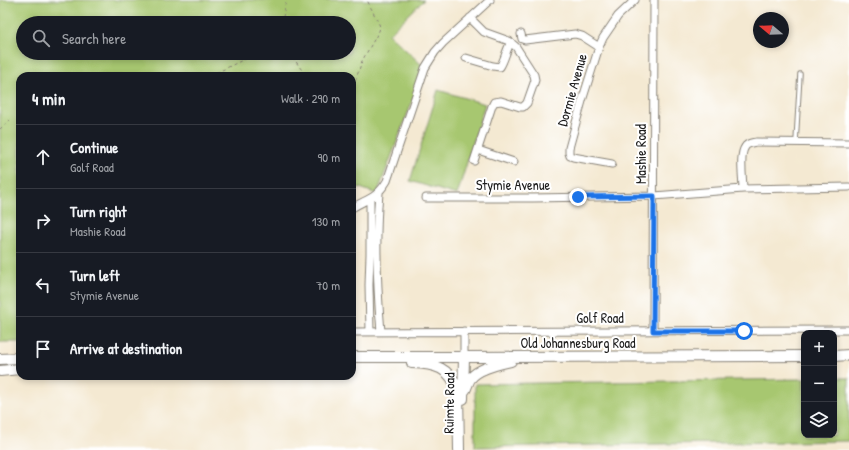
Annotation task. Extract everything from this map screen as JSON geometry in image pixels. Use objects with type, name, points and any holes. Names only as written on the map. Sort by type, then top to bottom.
[{"type":"main road","name":"Old Johannesburg Road","points":[[356,357],[464,358],[801,356]]},
{"type":"main road","points":[[837,356],[849,356]]},
{"type":"main road","points":[[368,357],[376,360],[432,366],[442,369],[450,375],[455,382],[458,391],[459,450]]},
{"type":"main road","points":[[464,394],[471,378],[476,373],[484,369],[527,357]]},
{"type":"main road","points":[[0,359],[16,358]]},
{"type":"main road","name":"Ruimte Road","points":[[462,450],[464,358]]},
{"type":"main road","points":[[0,371],[16,369]]},
{"type":"street","points":[[356,206],[379,193],[387,181],[425,68],[435,52],[490,0]]},
{"type":"street","name":"Dormie Avenue","points":[[612,164],[570,156],[569,148],[598,47],[618,16],[635,0]]},
{"type":"street","name":"Mashie Road","points":[[653,331],[654,0]]},
{"type":"street","points":[[470,18],[484,32],[511,42],[516,47],[535,80],[527,103],[523,107],[501,101],[494,102],[474,161]]},
{"type":"street","points":[[521,34],[522,39],[525,40],[575,34],[582,36],[598,47]]},
{"type":"street","points":[[466,58],[500,67],[504,61],[511,42]]},
{"type":"street","points":[[744,189],[742,156],[744,148],[748,144],[756,142],[849,143]]},
{"type":"street","points":[[478,150],[514,162]]},
{"type":"street","name":"Stymie Avenue","points":[[426,198],[654,196],[744,189],[849,187]]},
{"type":"street","points":[[379,193],[377,213],[377,254],[381,332]]},
{"type":"street","points":[[370,199],[370,332]]},
{"type":"street","name":"Golf Road","points":[[356,332],[849,330]]},
{"type":"street","points":[[464,331],[464,358]]},
{"type":"lane","points":[[796,142],[800,74]]},
{"type":"path","points":[[283,16],[286,0]]},
{"type":"path","points":[[356,79],[362,62],[380,27],[367,0]]},
{"type":"path","points":[[218,72],[243,60]]},
{"type":"path","points":[[295,60],[303,72]]},
{"type":"path","points":[[0,129],[10,120]]},
{"type":"green space","points":[[0,0],[424,0],[389,34],[425,68],[377,194],[356,186],[356,72],[16,72],[16,342],[0,342]]},
{"type":"green space","points":[[438,90],[485,104],[457,195],[410,181]]},
{"type":"green space","points":[[837,378],[849,378],[849,441],[475,447],[475,384],[801,379],[801,438],[837,438]]},
{"type":"route","points":[[578,197],[654,196],[653,331],[744,331]]}]
